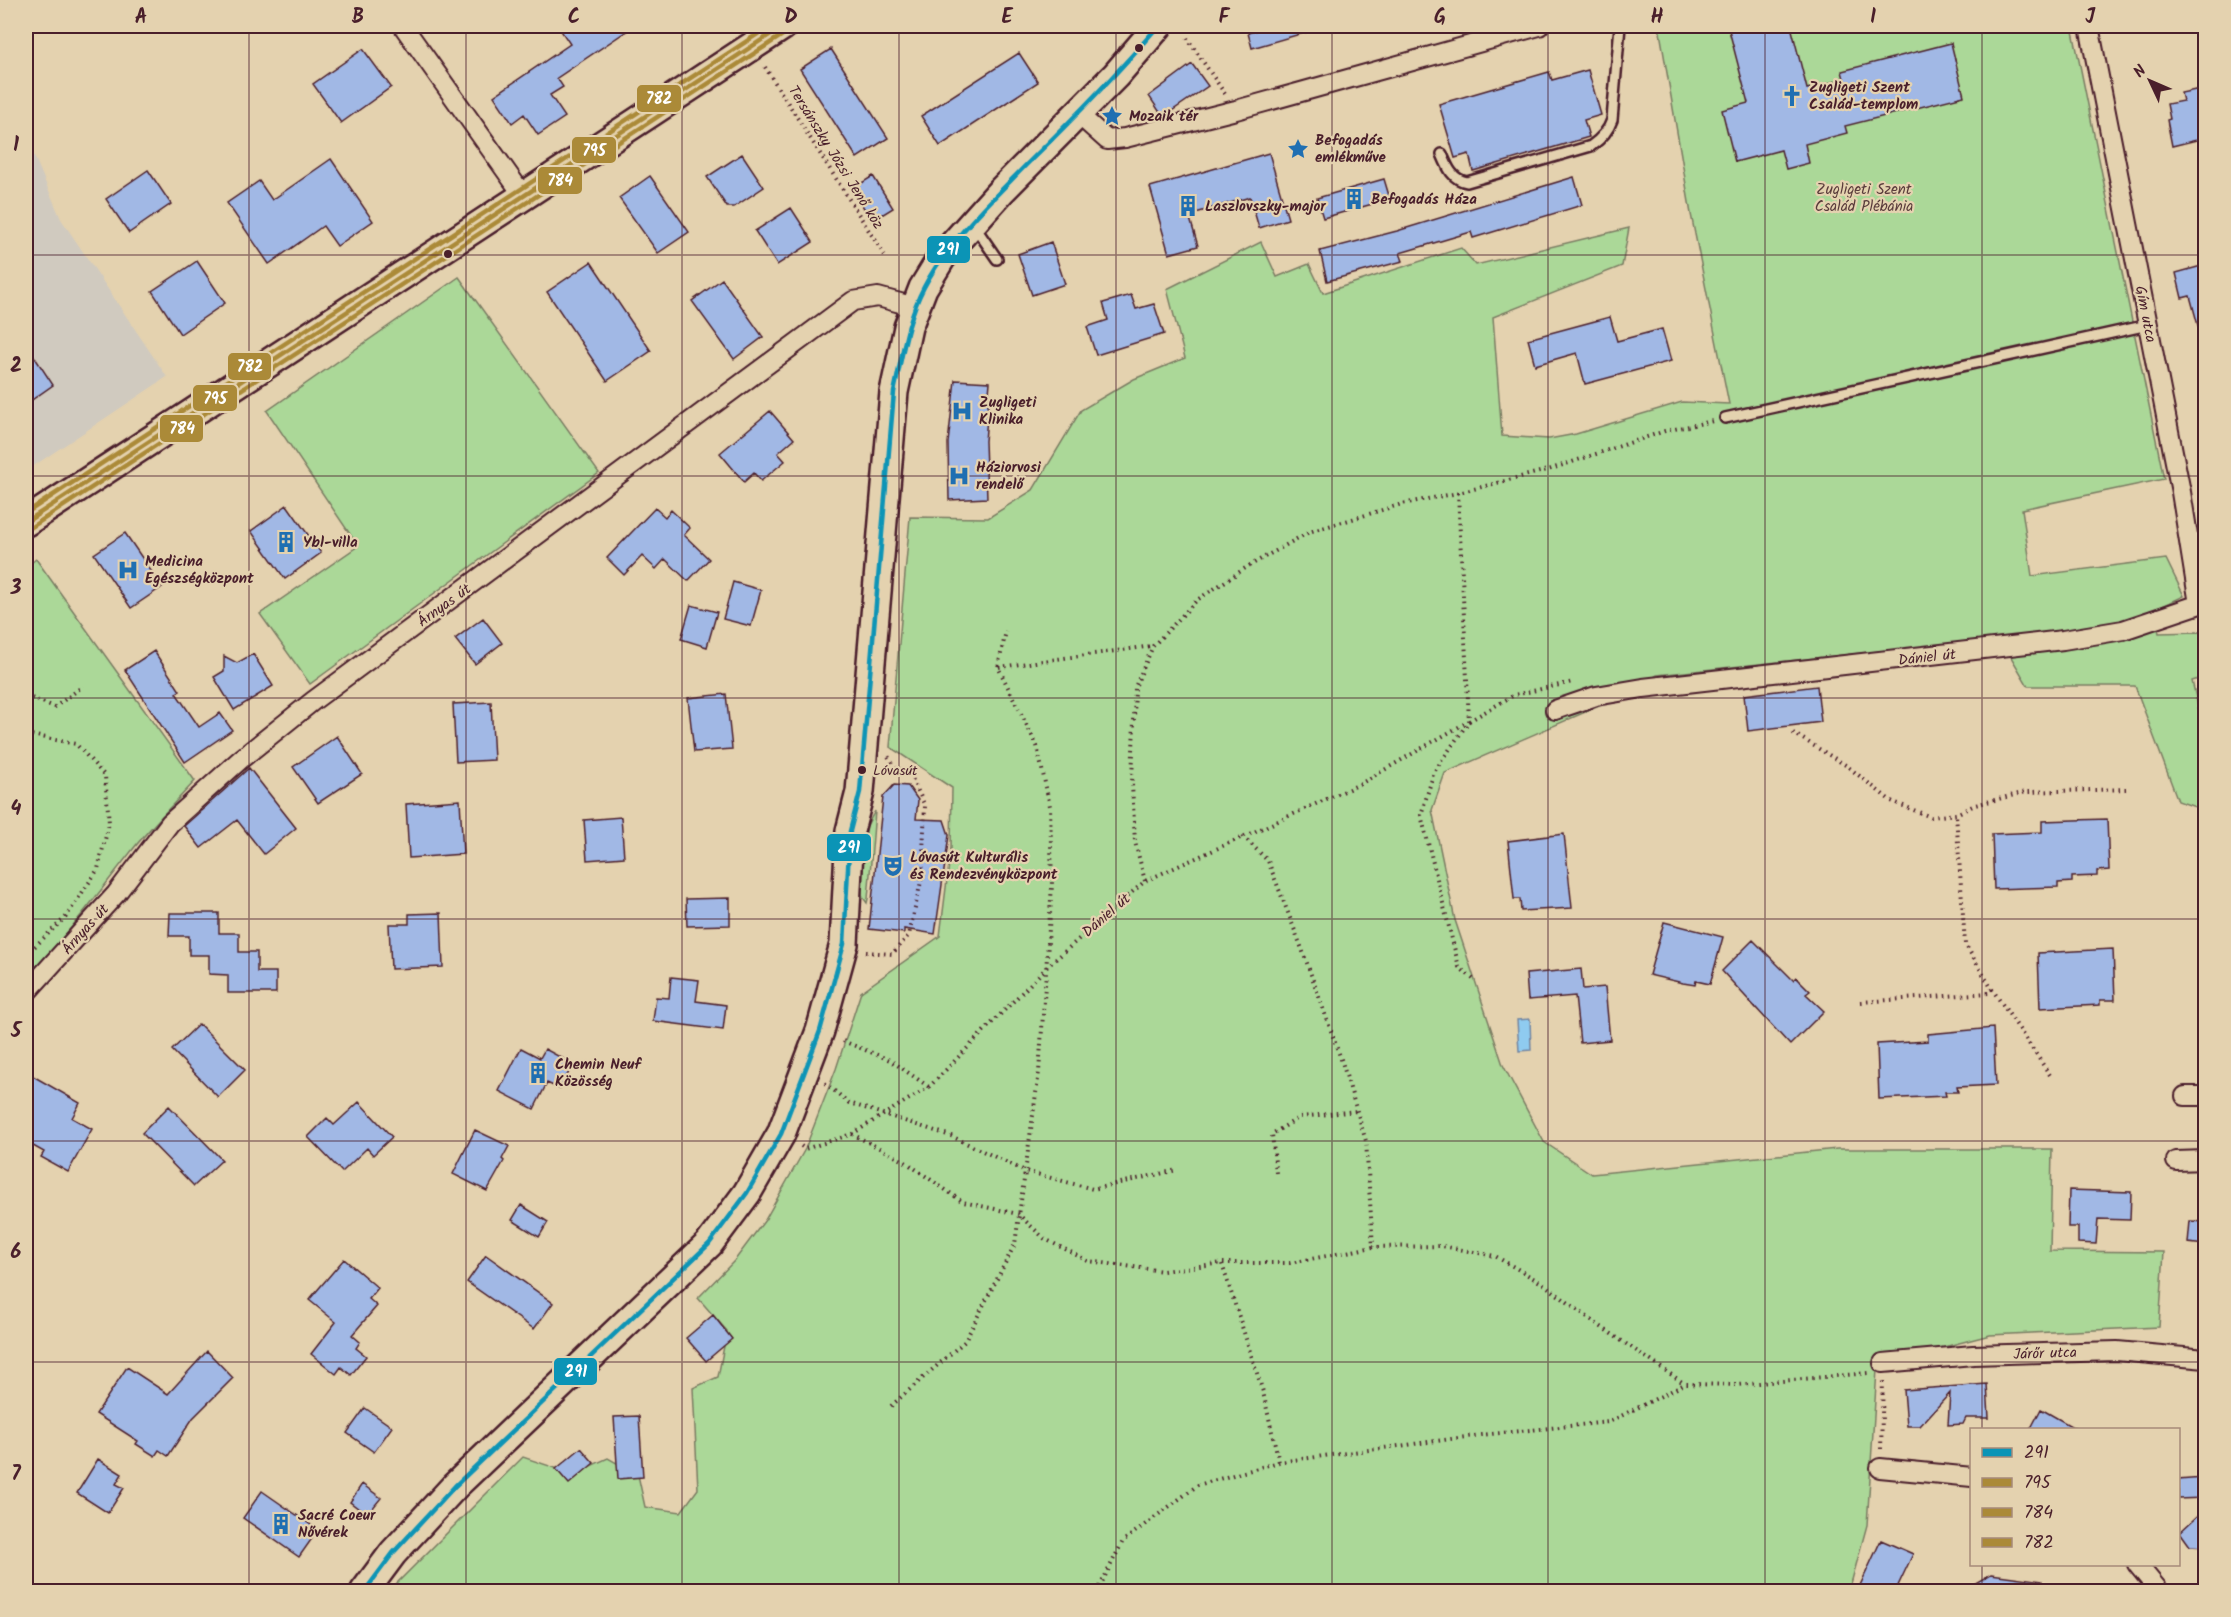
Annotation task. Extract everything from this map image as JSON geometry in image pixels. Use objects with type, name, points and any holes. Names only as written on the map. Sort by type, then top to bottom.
[{"type":"street","points":[[403,26],[523,195]]},
{"type":"street","points":[[26,522],[783,26]]},
{"type":"street","points":[[364,1592],[393,1553],[454,1486],[709,1244],[747,1193],[781,1134],[820,1031],[844,944],[850,831],[860,792],[894,392],[915,307],[942,257],[1077,113],[1116,75],[1158,26]]},
{"type":"street","points":[[1077,113],[1107,140],[1236,110],[1539,26]]},
{"type":"street","name":"Gím utca","points":[[2089,26],[2202,603]]},
{"type":"street","name":"Árnyas út","points":[[26,993],[116,894],[170,823],[241,759],[313,701],[853,301],[878,297],[915,307]]},
{"type":"street","name":"Dániel út","points":[[1555,710],[1596,696],[1643,688],[1986,650],[2123,630],[2202,603]]},
{"type":"street","points":[[2185,1096],[2205,1096]]},
{"type":"street","points":[[2176,1161],[2205,1160]]},
{"type":"street","name":"Járőr utca","points":[[1883,1363],[1973,1355],[2117,1351],[2205,1359]]},
{"type":"street","points":[[1880,1468],[1970,1477]]},
{"type":"street","points":[[2139,1566],[2160,1592]]},
{"type":"lane","points":[[1442,154],[1446,166],[1456,178],[1475,182],[1591,146],[1598,141],[1609,128],[1612,120],[1620,26]]},
{"type":"lane","points":[[972,223],[997,259]]},
{"type":"lane","points":[[1725,418],[2148,325]]},
{"type":"path","points":[[1186,38],[1236,110]]},
{"type":"path","name":"Tersánszky Józsi Jenő köz","points":[[765,67],[887,259]]},
{"type":"path","points":[[1145,881],[1135,842],[1132,784],[1135,687],[1153,646],[1197,600],[1247,567],[1309,532],[1402,504],[1458,493],[1551,469],[1665,430],[1725,418]]},
{"type":"path","points":[[1458,493],[1468,721]]},
{"type":"path","points":[[891,1406],[965,1341],[1015,1244],[1039,1072],[1052,885],[1050,806],[1037,746],[999,667],[1006,631]]},
{"type":"path","points":[[999,667],[1153,646]]},
{"type":"path","name":"Dániel út","points":[[781,1134],[805,1149],[852,1134],[929,1087],[1048,966],[1145,881],[1243,836],[1303,812],[1360,784],[1514,695],[1578,681]]},
{"type":"path","points":[[26,696],[55,707],[83,686]]},
{"type":"path","name":"Dániel út","points":[[1468,721],[1434,772],[1421,815],[1459,967],[1473,979]]},
{"type":"path","points":[[26,732],[76,744],[105,776],[109,823],[98,869],[66,917],[32,948],[26,950]]},
{"type":"path","points":[[1793,733],[1847,766],[1891,801],[1931,818],[1956,814],[1975,804],[2026,792],[2128,789]]},
{"type":"path","points":[[860,952],[892,954],[909,935],[922,877],[925,806],[909,772],[894,768],[886,753]]},
{"type":"path","points":[[1956,814],[1965,944],[1992,989],[2052,1078]]},
{"type":"path","points":[[1243,836],[1268,861],[1306,960],[1357,1111],[1366,1141],[1373,1248]]},
{"type":"path","points":[[1861,1002],[1989,993],[1992,989]]},
{"type":"path","points":[[843,1041],[890,1060],[929,1087]]},
{"type":"path","points":[[822,1080],[849,1103],[951,1136],[1025,1171],[1093,1189],[1177,1170]]},
{"type":"path","points":[[1276,1173],[1272,1134],[1300,1117],[1357,1111]]},
{"type":"path","points":[[852,1134],[904,1161],[963,1202],[1018,1214],[1045,1239],[1088,1261],[1163,1271],[1222,1263],[1290,1263],[1373,1248],[1442,1246],[1495,1256],[1545,1285],[1594,1322],[1685,1384]]},
{"type":"path","points":[[1222,1263],[1263,1392],[1280,1462]]},
{"type":"path","points":[[1097,1592],[1123,1541],[1198,1485],[1280,1462],[1481,1434],[1609,1422],[1685,1384],[1738,1385],[1867,1373],[1883,1363]]},
{"type":"path","points":[[1880,1468],[1883,1363]]},
{"type":"shaded area","points":[[26,137],[61,219],[167,377],[26,471]]},
{"type":"green space","name":"Zugligeti Szent Család Plébánia","points":[[1659,26],[2072,26],[2164,479],[2022,509],[2032,576],[2166,559],[2184,596],[2154,610],[2159,633],[2200,632],[2205,647],[2205,677],[2192,681],[2203,730],[2205,759],[2202,790],[2198,808],[2178,801],[2135,686],[2028,686],[2000,638],[1657,675],[1629,693],[1445,773],[1432,810],[1455,920],[1503,1065],[1544,1142],[1592,1174],[1837,1149],[2052,1149],[2050,1251],[2164,1252],[2159,1327],[1990,1335],[1909,1356],[1878,1354],[1867,1525],[1849,1591],[388,1592],[523,1457],[573,1474],[608,1458],[638,1475],[645,1507],[681,1512],[698,1489],[693,1388],[718,1377],[727,1331],[698,1298],[735,1260],[765,1220],[805,1149],[836,1069],[861,992],[940,936],[951,848],[952,788],[890,747],[910,517],[988,518],[1033,490],[1081,410],[1134,379],[1185,358],[1167,289],[1261,242],[1277,277],[1309,264],[1323,293],[1461,248],[1476,265],[1629,228],[1622,266],[1493,317],[1502,436],[1549,439],[1576,434],[1682,402],[1729,404],[1691,214]]},
{"type":"green space","points":[[459,277],[599,473],[310,684],[260,614],[358,546],[267,411]]},
{"type":"green space","points":[[36,559],[195,781],[145,835],[67,932],[26,977],[26,567]]},
{"type":"green space","points":[[875,811],[867,903],[862,896],[861,887],[866,827]]},
{"type":"water","points":[[1530,1019],[1531,1050],[1519,1051],[1517,1020]]},
{"type":"building","points":[[558,26],[634,26],[557,78],[563,87],[550,95],[565,117],[538,135],[524,114],[512,123],[494,96],[570,44]]},
{"type":"building","points":[[1260,26],[1313,26],[1314,30],[1252,48],[1248,33],[1261,29]]},
{"type":"building","name":"Zugligeti Szent Család-templom","points":[[1747,26],[1791,26],[1807,89],[1844,79],[1842,71],[1951,43],[1964,96],[1845,126],[1847,133],[1805,144],[1809,163],[1786,169],[1781,150],[1735,162],[1722,110],[1748,103],[1729,30]]},
{"type":"building","points":[[363,49],[391,87],[341,123],[313,84]]},
{"type":"building","points":[[831,49],[888,138],[857,158],[800,69]]},
{"type":"building","points":[[1019,53],[1038,82],[940,146],[921,116]]},
{"type":"building","points":[[1192,64],[1208,86],[1163,117],[1149,96]]},
{"type":"building","points":[[1588,70],[1601,115],[1584,120],[1589,137],[1473,171],[1469,154],[1455,158],[1439,104],[1549,72],[1552,80]]},
{"type":"building","points":[[2205,88],[2205,138],[2172,146],[2167,120],[2170,119],[2167,104],[2183,101],[2181,93]]},
{"type":"building","name":"Laszlovszky-major","points":[[1269,153],[1288,219],[1259,228],[1250,197],[1189,215],[1198,246],[1169,254],[1150,187]]},
{"type":"building","points":[[742,154],[764,187],[734,207],[727,207],[707,177]]},
{"type":"building","points":[[331,159],[373,221],[337,246],[323,226],[269,264],[227,203],[259,181],[272,200]]},
{"type":"building","points":[[148,170],[171,204],[129,233],[106,199]]},
{"type":"building","points":[[650,176],[689,232],[658,253],[619,198]]},
{"type":"building","points":[[873,176],[893,208],[872,221],[852,189]]},
{"type":"building","points":[[1574,177],[1582,205],[1473,238],[1471,232],[1400,253],[1403,261],[1327,281],[1320,251],[1397,231]]},
{"type":"building","name":"Befogadás Háza","points":[[1384,179],[1390,199],[1323,218],[1317,198]]},
{"type":"building","points":[[791,208],[813,242],[777,265],[755,231]]},
{"type":"building","points":[[1051,242],[1065,284],[1032,295],[1018,254]]},
{"type":"building","points":[[197,261],[225,303],[180,334],[152,291]]},
{"type":"building","points":[[591,262],[651,351],[607,381],[547,292]]},
{"type":"building","points":[[2205,265],[2205,332],[2200,333],[2190,296],[2182,298],[2176,273]]},
{"type":"building","points":[[722,279],[763,337],[734,359],[692,301]]},
{"type":"building","points":[[1131,295],[1136,309],[1154,304],[1164,334],[1096,355],[1087,327],[1108,320],[1103,303]]},
{"type":"building","points":[[1610,317],[1617,341],[1662,329],[1671,361],[1585,384],[1577,353],[1535,365],[1528,339]]},
{"type":"building","points":[[26,344],[53,385],[26,404]]},
{"type":"building","points":[[955,380],[990,382],[985,441],[987,498],[949,500],[948,443]]},
{"type":"building","points":[[770,411],[794,439],[778,453],[785,461],[761,481],[754,473],[744,482],[720,453]]},
{"type":"building","name":"Ybl-villa","points":[[287,505],[321,553],[285,579],[251,531]]},
{"type":"building","points":[[655,508],[665,517],[671,510],[690,528],[684,535],[709,559],[688,581],[665,559],[656,569],[642,556],[624,575],[607,558]]},
{"type":"building","name":"Medicina Egészségközpont","points":[[125,533],[162,587],[131,608],[94,554]]},
{"type":"building","points":[[733,582],[761,590],[751,626],[723,619]]},
{"type":"building","points":[[691,605],[717,612],[707,647],[681,639]]},
{"type":"building","points":[[483,618],[502,643],[475,664],[455,639]]},
{"type":"building","points":[[154,651],[180,691],[176,693],[199,727],[220,713],[232,730],[185,762],[125,670]]},
{"type":"building","points":[[253,654],[273,686],[234,710],[214,677],[224,671],[224,656],[237,663]]},
{"type":"building","points":[[1817,686],[1821,722],[1748,731],[1744,695]]},
{"type":"building","points":[[726,694],[732,749],[694,752],[688,698]]},
{"type":"building","points":[[491,702],[494,760],[456,762],[453,704]]},
{"type":"building","points":[[337,736],[362,774],[318,803],[293,767]]},
{"type":"building","points":[[249,768],[296,828],[264,854],[237,820],[201,848],[184,826]]},
{"type":"building","points":[[894,785],[908,786],[918,800],[916,819],[944,820],[949,835],[935,934],[904,929],[904,933],[869,929],[883,797]]},
{"type":"building","points":[[460,800],[463,854],[409,858],[406,804]]},
{"type":"building","points":[[621,817],[624,857],[587,860],[584,820]]},
{"type":"building","points":[[2107,819],[2109,870],[2097,871],[2097,876],[2072,877],[2072,882],[2058,883],[2058,887],[1994,889],[1992,834],[2042,832],[2042,821]]},
{"type":"building","points":[[1564,834],[1572,908],[1521,911],[1520,899],[1514,899],[1508,841]]},
{"type":"building","points":[[730,898],[730,925],[687,926],[686,899]]},
{"type":"building","points":[[170,913],[219,913],[219,933],[239,933],[239,952],[257,952],[257,972],[276,972],[276,993],[228,993],[228,975],[209,974],[209,955],[189,955],[189,936],[169,936]]},
{"type":"building","points":[[441,913],[443,967],[391,969],[389,924],[409,924],[409,914]]},
{"type":"building","points":[[1664,922],[1723,937],[1710,984],[1696,981],[1695,985],[1649,975]]},
{"type":"building","points":[[1753,940],[1793,980],[1796,977],[1810,991],[1806,994],[1824,1011],[1790,1045],[1722,971]]},
{"type":"building","points":[[2113,949],[2115,1000],[2100,1000],[2100,1005],[2040,1008],[2038,953]]},
{"type":"building","points":[[1581,969],[1583,989],[1605,987],[1610,1040],[1580,1043],[1575,996],[1528,1000],[1526,974]]},
{"type":"building","points":[[671,977],[699,980],[696,1001],[726,1005],[723,1030],[653,1021],[656,997],[669,998]]},
{"type":"building","points":[[199,1024],[245,1070],[218,1097],[172,1050]]},
{"type":"building","points":[[1993,1028],[1996,1085],[1957,1087],[1958,1092],[1945,1092],[1946,1096],[1879,1099],[1877,1044],[1928,1041],[1928,1034]]},
{"type":"building","name":"Chemin Neuf Közösség","points":[[521,1048],[540,1058],[545,1049],[573,1064],[560,1089],[547,1083],[534,1109],[499,1091]]},
{"type":"building","points":[[26,1072],[80,1103],[72,1118],[92,1129],[68,1172],[41,1157],[44,1152],[26,1142]]},
{"type":"building","points":[[359,1102],[392,1137],[373,1155],[367,1148],[342,1172],[308,1137],[327,1118],[334,1125]]},
{"type":"building","points":[[169,1106],[222,1160],[194,1186],[142,1133]]},
{"type":"building","points":[[475,1130],[509,1146],[502,1159],[504,1161],[487,1191],[453,1174]]},
{"type":"building","points":[[2069,1190],[2131,1192],[2130,1220],[2098,1219],[2096,1244],[2078,1243],[2078,1227],[2068,1227]]},
{"type":"building","points":[[521,1205],[548,1222],[539,1237],[512,1220]]},
{"type":"building","points":[[2190,1221],[2205,1222],[2205,1245],[2188,1243]]},
{"type":"building","points":[[486,1255],[553,1303],[534,1329],[467,1282]]},
{"type":"building","points":[[344,1259],[378,1288],[369,1299],[377,1306],[352,1335],[360,1342],[356,1348],[366,1356],[351,1375],[341,1367],[336,1374],[311,1354],[336,1322],[309,1300]]},
{"type":"building","points":[[713,1315],[732,1339],[706,1361],[686,1338]]},
{"type":"building","points":[[207,1351],[233,1378],[193,1418],[168,1456],[159,1450],[155,1456],[136,1444],[138,1441],[96,1414],[127,1367],[168,1394]]},
{"type":"building","points":[[1987,1384],[1989,1418],[1966,1418],[1963,1424],[1948,1425],[1950,1393],[1920,1426],[1907,1426],[1904,1390]]},
{"type":"building","points":[[365,1408],[392,1427],[374,1452],[347,1433]]},
{"type":"building","points":[[2041,1409],[2074,1428],[2031,1428]]},
{"type":"building","points":[[639,1416],[643,1477],[618,1479],[614,1417]]},
{"type":"building","points":[[581,1448],[594,1463],[569,1484],[556,1469]]},
{"type":"building","points":[[98,1459],[122,1474],[116,1484],[124,1488],[108,1513],[77,1493]]},
{"type":"building","points":[[2203,1478],[2204,1498],[2180,1499],[2180,1480]]},
{"type":"building","points":[[362,1484],[381,1498],[367,1515],[350,1502]]},
{"type":"building","name":"Sacré Coeur Nővérek","points":[[262,1491],[318,1530],[299,1557],[243,1518]]},
{"type":"building","points":[[2205,1509],[2205,1547],[2190,1546],[2180,1532]]},
{"type":"building","points":[[1881,1540],[1913,1554],[1895,1592],[1857,1592]]},
{"type":"building","points":[[1991,1574],[2042,1581],[2041,1592],[1960,1592]]},
{"type":"transit line","name":"782","points":[[26,513],[770,26]]},
{"type":"transit line","name":"795","points":[[26,522],[783,26]]},
{"type":"transit line","name":"291","points":[[364,1592],[393,1553],[455,1486],[709,1244],[747,1193],[781,1134],[820,1031],[844,944],[850,831],[860,792],[894,392],[913,312],[934,270],[957,238],[998,193],[1094,97],[1158,26]]},
{"type":"transit line","name":"784","points":[[30,528],[787,32]]},
{"type":"place","name":"Zugligeti Szent Család-templom","points":[[1792,96]]},
{"type":"place","name":"Mozaik tér","points":[[1112,116]]},
{"type":"place","name":"Befogadás emlékműve","points":[[1298,149]]},
{"type":"place","name":"Befogadás Háza","points":[[1354,199]]},
{"type":"place","name":"Laszlovszky-major","points":[[1188,206]]},
{"type":"place","name":"Zugligeti Klinika","points":[[962,411]]},
{"type":"place","name":"Háziorvosi rendelő","points":[[959,476]]},
{"type":"place","name":"Ybl-villa","points":[[286,542]]},
{"type":"place","name":"Medicina Egészségközpont","points":[[128,570]]},
{"type":"place","name":"Lóvasút","points":[[862,770]]},
{"type":"place","name":"Lóvasút Kulturális és Rendezvényközpont","points":[[893,866]]},
{"type":"place","name":"Chemin Neuf Közösség","points":[[538,1073]]},
{"type":"place","name":"Sacré Coeur Nővérek","points":[[281,1524]]}]
